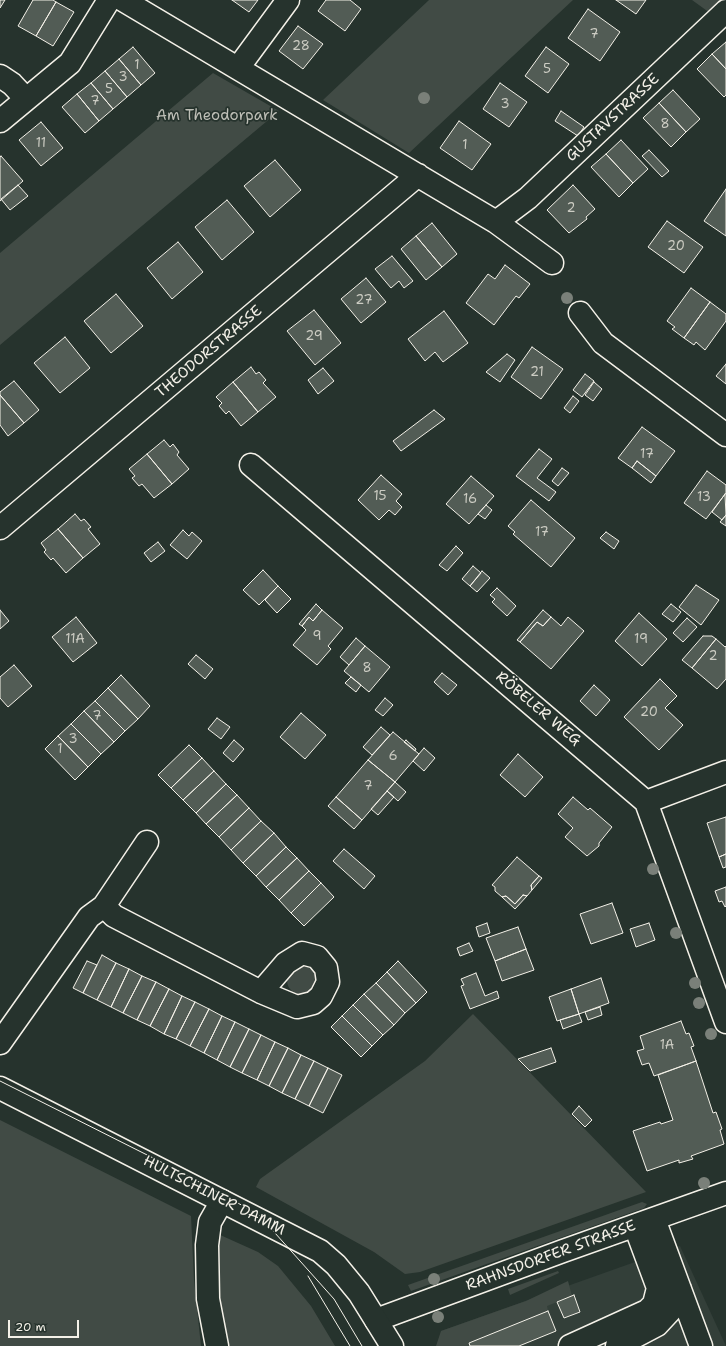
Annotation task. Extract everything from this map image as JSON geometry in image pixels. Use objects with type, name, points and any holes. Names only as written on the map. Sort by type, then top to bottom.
[{"type":"street","points":[[0,121],[70,63],[109,0]]},
{"type":"street","points":[[123,0],[496,222],[552,264]]},
{"type":"street","points":[[238,68],[288,0]]},
{"type":"street","name":"GUSTAVSTRASSE","points":[[496,222],[528,198],[726,11]]},
{"type":"street","points":[[0,76],[12,84],[26,99]]},
{"type":"street","name":"THEODORSTRASSE","points":[[0,528],[418,175]]},
{"type":"street","points":[[580,313],[602,343],[726,435]]},
{"type":"street","name":"RÖBELER WEG","points":[[251,465],[646,802],[726,1022]]},
{"type":"street","points":[[646,802],[726,772]]},
{"type":"street","points":[[0,1043],[89,917],[104,906],[147,842]]},
{"type":"street","points":[[104,906],[114,916],[261,992]]},
{"type":"street","name":"HULTSCHINER DAMM","points":[[0,1088],[320,1251],[336,1265],[360,1293],[392,1346]]},
{"type":"street","name":"RAHNSDORFER STRASSE","points":[[376,1320],[726,1193]]},
{"type":"street","points":[[217,1346],[208,1299],[207,1245],[210,1222],[222,1201]]},
{"type":"street","points":[[644,1222],[680,1289],[701,1346]]},
{"type":"street","points":[[570,1346],[647,1311],[654,1304],[658,1288],[644,1222]]},
{"type":"street","points":[[616,1346],[657,1325],[670,1311],[680,1289]]},
{"type":"shaded area","points":[[680,1246],[726,1346],[441,1346],[441,1331]]},
{"type":"green space","points":[[429,0],[573,0],[409,153],[323,100]]},
{"type":"green space","points":[[692,0],[722,0],[710,13]]},
{"type":"green space","name":"Am Theodorpark","points":[[213,73],[279,111],[0,345],[0,253]]},
{"type":"green space","points":[[302,965],[313,969],[317,980],[313,991],[302,995],[291,991],[287,980],[291,969]]},
{"type":"green space","points":[[473,1014],[646,1192],[420,1272],[405,1274],[374,1252],[256,1187],[260,1179],[425,1061]]},
{"type":"green space","points":[[0,1120],[191,1216],[194,1280],[201,1346],[0,1346]]},
{"type":"green space","points":[[642,1202],[647,1204],[644,1208],[411,1291],[408,1285]]},
{"type":"green space","points":[[218,1234],[258,1252],[278,1266],[311,1306],[335,1346],[223,1346],[216,1278]]},
{"type":"green space","points":[[558,1271],[559,1273],[510,1295],[508,1289]]},
{"type":"green space","points":[[568,1281],[572,1296],[547,1306],[548,1311],[470,1343],[470,1346],[436,1346],[441,1331],[526,1301]]},
{"type":"building","points":[[0,0],[5,0],[0,8]]},
{"type":"building","points":[[33,0],[53,0],[56,2],[36,36],[18,26]]},
{"type":"building","points":[[232,0],[258,0],[249,12]]},
{"type":"building","points":[[326,0],[350,0],[361,9],[345,31],[318,11]]},
{"type":"building","points":[[616,0],[646,0],[636,14]]},
{"type":"building","points":[[56,2],[74,12],[53,46],[36,36]]},
{"type":"building","points":[[588,9],[620,32],[600,61],[568,38]]},
{"type":"building","points":[[298,26],[323,44],[303,69],[279,51]]},
{"type":"building","points":[[726,42],[726,69],[712,54]]},
{"type":"building","points":[[133,47],[155,73],[141,85],[119,59]]},
{"type":"building","points":[[546,47],[569,64],[548,93],[525,76]]},
{"type":"building","points":[[712,54],[726,69],[726,95],[724,97],[697,69]]},
{"type":"building","points":[[119,59],[141,85],[127,97],[105,71]]},
{"type":"building","points":[[105,71],[127,97],[113,109],[91,83]]},
{"type":"building","points":[[91,83],[113,109],[99,121],[77,94]]},
{"type":"building","points":[[500,83],[527,102],[509,127],[483,109]]},
{"type":"building","points":[[673,90],[700,119],[686,132],[659,103]]},
{"type":"building","points":[[77,94],[99,121],[85,133],[62,107]]},
{"type":"building","points":[[659,103],[686,132],[671,147],[643,118]]},
{"type":"building","points":[[561,111],[584,127],[578,136],[555,121]]},
{"type":"building","points":[[459,121],[491,144],[472,170],[440,148]]},
{"type":"building","points":[[41,122],[63,148],[41,166],[19,140]]},
{"type":"building","points":[[621,140],[648,169],[633,183],[606,154]]},
{"type":"building","points":[[649,150],[669,171],[662,177],[642,156]]},
{"type":"building","points":[[606,154],[633,183],[619,197],[591,167]]},
{"type":"building","points":[[1,156],[23,181],[0,201],[0,157]]},
{"type":"building","points":[[275,160],[301,190],[270,217],[244,186]]},
{"type":"building","points":[[18,185],[28,196],[10,210],[1,199]]},
{"type":"building","points":[[573,185],[595,209],[586,217],[587,219],[569,233],[547,210]]},
{"type":"building","points":[[726,189],[726,236],[704,221]]},
{"type":"building","points":[[227,200],[254,232],[222,260],[195,227]]},
{"type":"building","points":[[667,221],[703,247],[684,273],[648,247]]},
{"type":"building","points":[[432,223],[457,254],[442,267],[416,236]]},
{"type":"building","points":[[416,236],[442,267],[426,280],[401,249]]},
{"type":"building","points":[[178,242],[203,272],[172,299],[147,268]]},
{"type":"building","points":[[392,256],[413,281],[404,288],[399,281],[391,288],[375,269]]},
{"type":"building","points":[[505,265],[530,284],[519,298],[516,296],[494,325],[466,303],[488,274],[495,279]]},
{"type":"building","points":[[366,278],[386,302],[361,323],[341,299]]},
{"type":"building","points":[[691,288],[710,302],[684,338],[672,329],[675,327],[667,321]]},
{"type":"building","points":[[116,294],[143,326],[111,353],[84,321]]},
{"type":"building","points":[[710,302],[726,314],[726,321],[705,350],[696,342],[694,345],[684,338]]},
{"type":"building","points":[[314,310],[341,343],[315,365],[287,331]]},
{"type":"building","points":[[444,311],[468,343],[443,362],[435,352],[425,361],[408,339]]},
{"type":"building","points":[[65,337],[90,368],[60,393],[34,363]]},
{"type":"building","points":[[532,347],[563,369],[541,399],[511,377]]},
{"type":"building","points":[[507,354],[515,360],[500,382],[486,372]]},
{"type":"building","points":[[726,364],[726,384],[716,376]]},
{"type":"building","points":[[251,367],[256,374],[259,372],[266,380],[263,383],[276,397],[258,412],[233,382]]},
{"type":"building","points":[[323,368],[334,381],[318,394],[308,380]]},
{"type":"building","points":[[585,374],[594,381],[582,397],[573,390]]},
{"type":"building","points":[[14,381],[39,410],[24,423],[0,395],[0,392]]},
{"type":"building","points":[[233,382],[258,412],[241,426],[229,411],[226,414],[219,406],[222,403],[216,397]]},
{"type":"building","points":[[594,382],[602,389],[593,401],[585,395]]},
{"type":"building","points":[[0,395],[24,423],[8,436],[0,425]]},
{"type":"building","points":[[573,396],[579,401],[570,413],[564,408]]},
{"type":"building","points":[[434,410],[445,419],[401,451],[393,441]]},
{"type":"building","points":[[642,427],[675,451],[656,476],[637,461],[632,468],[618,458]]},
{"type":"building","points":[[164,440],[170,447],[173,444],[179,452],[177,455],[189,469],[172,484],[147,454]]},
{"type":"building","points":[[539,449],[552,459],[537,478],[556,492],[549,501],[516,476]]},
{"type":"building","points":[[147,454],[172,484],[154,498],[142,484],[139,486],[132,478],[135,476],[129,469]]},
{"type":"building","points":[[637,461],[656,476],[651,483],[632,468]]},
{"type":"building","points":[[562,468],[569,473],[558,486],[552,481]]},
{"type":"building","points":[[707,471],[726,485],[726,493],[706,519],[684,503]]},
{"type":"building","points":[[381,475],[402,494],[396,501],[402,507],[395,515],[389,510],[379,520],[358,500]]},
{"type":"building","points":[[471,476],[494,496],[469,524],[446,504]]},
{"type":"building","points":[[725,494],[726,515],[722,520],[712,512]]},
{"type":"building","points":[[531,500],[575,538],[551,567],[513,534],[515,532],[508,526]]},
{"type":"building","points":[[486,505],[492,510],[485,519],[478,514]]},
{"type":"building","points":[[75,514],[81,521],[84,519],[91,527],[88,529],[100,544],[83,558],[58,529]]},
{"type":"building","points":[[726,515],[726,526],[720,522]]},
{"type":"building","points":[[58,529],[83,558],[66,573],[53,558],[51,560],[44,552],[46,550],[41,543]]},
{"type":"building","points":[[183,530],[189,536],[192,532],[202,541],[187,559],[170,545]]},
{"type":"building","points":[[606,532],[619,541],[614,549],[600,538]]},
{"type":"building","points":[[158,542],[165,551],[151,562],[144,553]]},
{"type":"building","points":[[456,546],[463,553],[447,571],[439,565]]},
{"type":"building","points":[[473,566],[481,573],[470,586],[462,579]]},
{"type":"building","points":[[263,570],[278,586],[259,605],[243,590]]},
{"type":"building","points":[[482,571],[490,578],[477,592],[470,586]]},
{"type":"building","points":[[696,585],[719,600],[701,625],[679,607]]},
{"type":"building","points":[[278,586],[291,599],[277,613],[265,600]]},
{"type":"building","points":[[497,588],[516,606],[507,616],[492,602],[495,599],[490,595]]},
{"type":"building","points":[[316,604],[322,610],[313,621],[309,617],[302,626],[299,624]]},
{"type":"building","points":[[671,604],[681,612],[673,622],[662,614]]},
{"type":"building","points":[[0,610],[9,621],[0,629]]},
{"type":"building","points":[[322,610],[343,628],[328,646],[331,649],[317,665],[293,645],[306,630],[302,626],[309,617],[313,621]]},
{"type":"building","points":[[543,610],[551,617],[543,626],[537,622],[520,642],[517,640]]},
{"type":"building","points":[[639,613],[667,639],[642,666],[615,641]]},
{"type":"building","points":[[76,617],[97,643],[73,662],[52,637]]},
{"type":"building","points":[[551,617],[561,626],[568,617],[584,631],[551,669],[520,642],[537,622],[543,626]]},
{"type":"building","points":[[687,618],[697,627],[683,642],[673,633]]},
{"type":"building","points":[[703,636],[712,636],[716,639],[692,668],[682,660]]},
{"type":"building","points":[[356,638],[365,646],[349,665],[340,657]]},
{"type":"building","points":[[716,639],[725,647],[726,646],[726,679],[717,689],[692,668]]},
{"type":"building","points":[[365,646],[390,667],[369,692],[344,671]]},
{"type":"building","points":[[196,655],[213,669],[205,679],[188,664]]},
{"type":"building","points":[[14,665],[32,686],[8,707],[0,698],[0,677]]},
{"type":"building","points":[[442,673],[457,685],[448,695],[434,682]]},
{"type":"building","points":[[121,675],[150,706],[138,719],[108,688]]},
{"type":"building","points":[[351,677],[361,685],[356,692],[345,683]]},
{"type":"building","points":[[660,679],[677,696],[665,708],[683,725],[659,750],[624,717]]},
{"type":"building","points":[[594,685],[610,700],[596,716],[580,701]]},
{"type":"building","points":[[108,688],[138,719],[125,731],[95,701]]},
{"type":"building","points":[[385,698],[393,705],[383,716],[375,710]]},
{"type":"building","points":[[95,701],[125,731],[114,742],[84,711]]},
{"type":"building","points":[[84,711],[114,742],[101,754],[71,724]]},
{"type":"building","points":[[301,713],[326,735],[305,759],[280,737]]},
{"type":"building","points":[[217,718],[230,727],[221,739],[208,729]]},
{"type":"building","points":[[71,724],[101,754],[88,767],[58,736]]},
{"type":"building","points":[[381,727],[390,735],[372,755],[363,747]]},
{"type":"building","points":[[393,732],[419,754],[395,782],[368,760]]},
{"type":"building","points":[[58,736],[88,767],[75,780],[45,749]]},
{"type":"building","points":[[234,740],[244,749],[233,762],[223,753]]},
{"type":"building","points":[[406,740],[416,749],[415,751],[404,742]]},
{"type":"building","points":[[189,745],[202,758],[171,788],[158,775]]},
{"type":"building","points":[[424,748],[435,758],[424,771],[413,761]]},
{"type":"building","points":[[518,754],[543,777],[525,797],[500,775]]},
{"type":"building","points":[[202,758],[214,771],[183,800],[171,788]]},
{"type":"building","points":[[368,760],[395,782],[362,820],[336,797]]},
{"type":"building","points":[[214,771],[226,784],[196,813],[183,800]]},
{"type":"building","points":[[395,782],[406,792],[398,801],[387,791]]},
{"type":"building","points":[[226,784],[237,795],[206,824],[196,813]]},
{"type":"building","points":[[387,791],[394,797],[378,815],[371,809]]},
{"type":"building","points":[[237,795],[249,808],[219,837],[206,824]]},
{"type":"building","points":[[336,797],[362,820],[354,829],[328,806]]},
{"type":"building","points":[[573,797],[588,810],[590,808],[612,827],[599,843],[599,846],[587,856],[565,837],[573,828],[558,814]]},
{"type":"building","points":[[249,808],[261,821],[231,850],[219,837]]},
{"type":"building","points":[[726,817],[726,854],[719,857],[707,823]]},
{"type":"building","points":[[261,821],[274,833],[243,863],[231,850]]},
{"type":"building","points":[[274,833],[286,847],[256,876],[243,863]]},
{"type":"building","points":[[286,847],[297,858],[266,887],[256,876]]},
{"type":"building","points":[[344,849],[375,876],[364,889],[333,861]]},
{"type":"building","points":[[726,854],[726,867],[723,868],[719,857]]},
{"type":"building","points":[[517,857],[539,876],[531,885],[532,890],[527,896],[523,895],[515,904],[506,896],[502,897],[495,891],[495,887],[492,885]]},
{"type":"building","points":[[297,858],[309,871],[279,900],[266,887]]},
{"type":"building","points":[[309,871],[321,883],[291,913],[279,900]]},
{"type":"building","points":[[539,876],[542,878],[532,890],[531,885]]},
{"type":"building","points":[[321,883],[334,897],[304,926],[291,913]]},
{"type":"building","points":[[726,887],[725,907],[722,901],[719,902],[715,891]]},
{"type":"building","points":[[523,895],[527,896],[515,909],[502,897],[506,896],[515,904]]},
{"type":"building","points":[[612,903],[623,933],[591,944],[580,914]]},
{"type":"building","points":[[487,923],[490,933],[479,937],[476,927]]},
{"type":"building","points":[[649,923],[655,940],[636,947],[630,929]]},
{"type":"building","points":[[518,927],[526,949],[495,961],[486,938]]},
{"type":"building","points":[[469,943],[473,951],[460,956],[457,948]]},
{"type":"building","points":[[526,949],[534,970],[502,981],[495,961]]},
{"type":"building","points":[[102,955],[116,963],[97,1000],[83,993]]},
{"type":"building","points":[[87,961],[97,965],[83,993],[73,988]]},
{"type":"building","points":[[398,961],[427,992],[416,1003],[387,972]]},
{"type":"building","points":[[116,963],[129,969],[111,1007],[97,1000]]},
{"type":"building","points":[[129,969],[142,976],[123,1013],[111,1007]]},
{"type":"building","points":[[387,972],[416,1003],[405,1013],[376,983]]},
{"type":"building","points":[[476,973],[485,996],[497,991],[499,998],[470,1009],[461,986],[464,985],[461,979]]},
{"type":"building","points":[[142,976],[156,982],[137,1020],[123,1013]]},
{"type":"building","points":[[601,978],[609,1003],[579,1014],[571,989]]},
{"type":"building","points":[[156,982],[169,989],[150,1026],[137,1020]]},
{"type":"building","points":[[376,983],[405,1013],[394,1025],[364,994]]},
{"type":"building","points":[[169,989],[182,996],[164,1034],[150,1026]]},
{"type":"building","points":[[571,989],[579,1014],[557,1021],[549,997]]},
{"type":"building","points":[[364,994],[394,1025],[383,1035],[353,1005]]},
{"type":"building","points":[[182,996],[195,1002],[176,1039],[164,1034]]},
{"type":"building","points":[[195,1002],[209,1009],[190,1046],[176,1039]]},
{"type":"building","points":[[353,1005],[383,1035],[372,1046],[342,1016]]},
{"type":"building","points":[[600,1007],[602,1015],[588,1020],[585,1012]]},
{"type":"building","points":[[209,1009],[222,1016],[204,1053],[190,1046]]},
{"type":"building","points":[[579,1014],[582,1022],[563,1029],[560,1020]]},
{"type":"building","points":[[222,1016],[235,1022],[217,1060],[204,1053]]},
{"type":"building","points":[[342,1016],[372,1046],[361,1057],[331,1027]]},
{"type":"building","points":[[681,1021],[686,1034],[689,1033],[694,1046],[691,1047],[696,1061],[654,1076],[649,1063],[642,1065],[637,1051],[644,1049],[640,1036]]},
{"type":"building","points":[[235,1022],[249,1029],[230,1067],[217,1060]]},
{"type":"building","points":[[249,1029],[261,1035],[242,1073],[230,1067]]},
{"type":"building","points":[[261,1035],[275,1042],[257,1080],[242,1073]]},
{"type":"building","points":[[275,1042],[288,1048],[269,1086],[257,1080]]},
{"type":"building","points":[[288,1048],[301,1055],[282,1093],[269,1086]]},
{"type":"building","points":[[551,1048],[556,1062],[530,1071],[518,1059]]},
{"type":"building","points":[[301,1055],[314,1061],[295,1099],[282,1093]]},
{"type":"building","points":[[314,1061],[328,1068],[309,1106],[295,1099]]},
{"type":"building","points":[[696,1061],[713,1113],[716,1112],[722,1129],[720,1130],[724,1144],[691,1156],[693,1159],[679,1163],[679,1160],[647,1171],[633,1131],[660,1122],[661,1124],[673,1120],[658,1075]]},
{"type":"building","points":[[328,1068],[342,1075],[323,1113],[309,1106]]},
{"type":"building","points":[[579,1106],[592,1120],[585,1127],[572,1114]]},
{"type":"building","points":[[574,1295],[580,1312],[564,1318],[557,1302]]},
{"type":"building","points":[[548,1311],[556,1331],[519,1346],[470,1346],[469,1343]]},
{"type":"tram line","points":[[0,1081],[177,1170],[258,1214],[334,1299],[362,1346]]},
{"type":"tram line","points":[[308,1276],[350,1346]]}]
